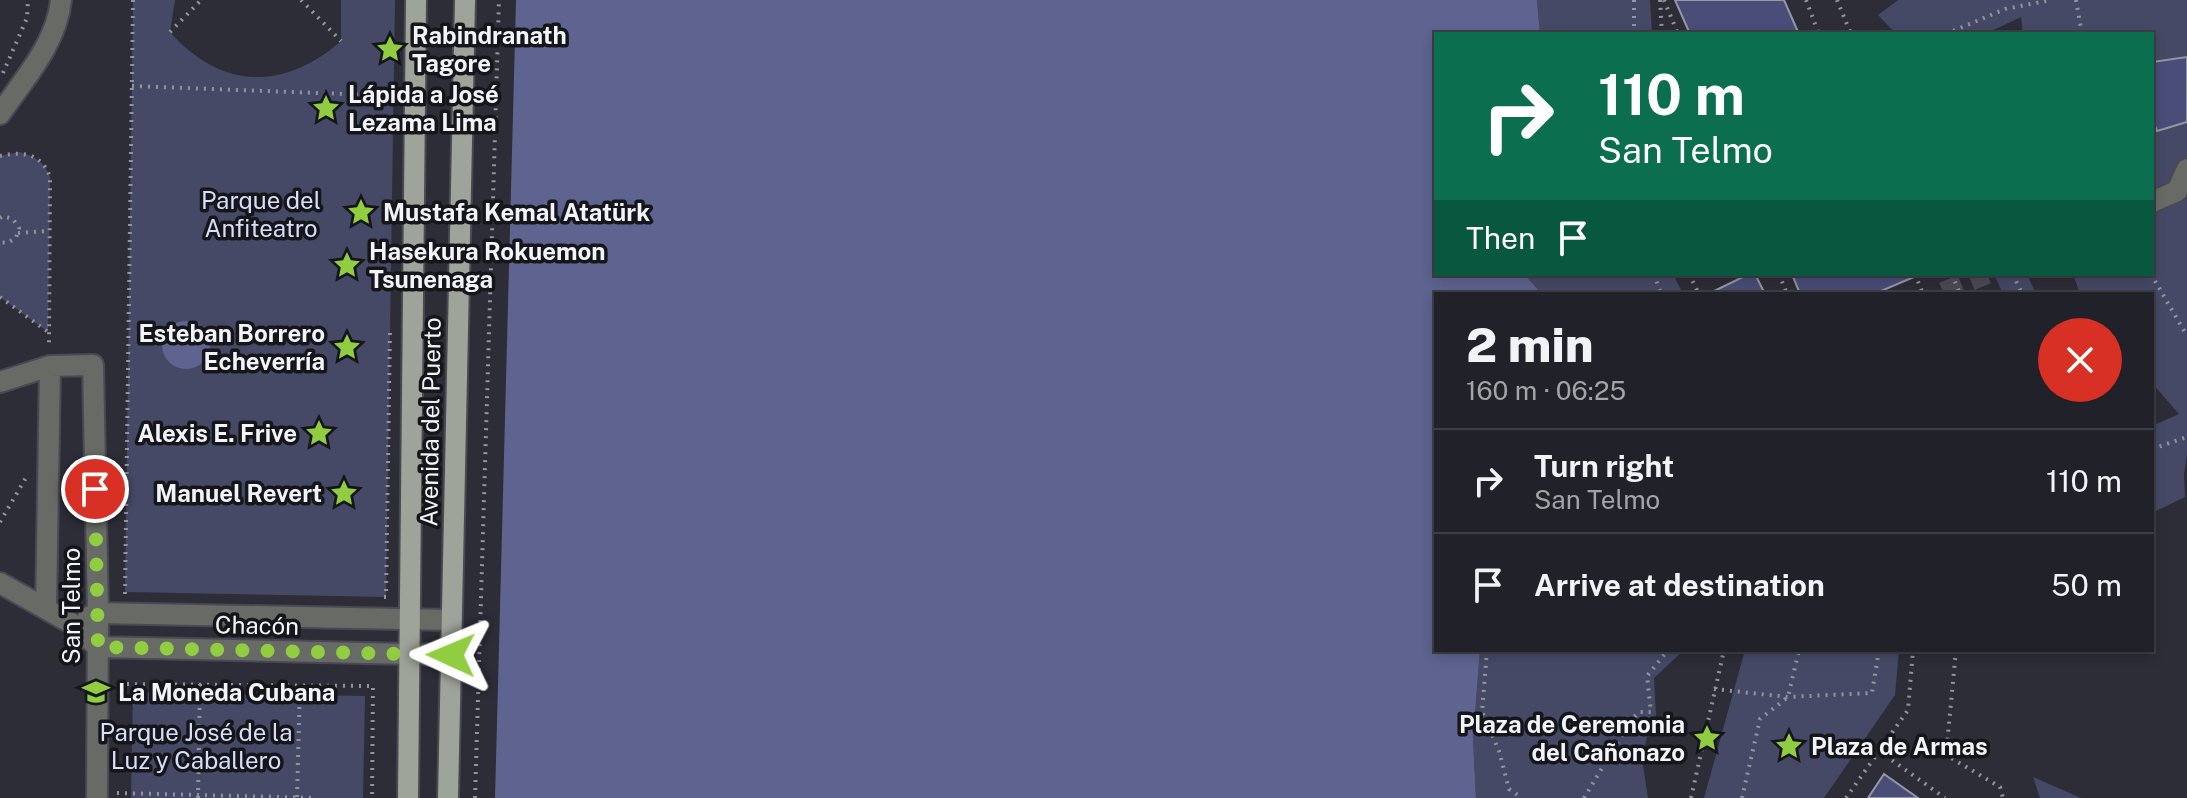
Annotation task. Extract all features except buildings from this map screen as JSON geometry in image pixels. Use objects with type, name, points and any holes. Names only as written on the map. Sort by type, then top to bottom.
[{"type":"main road","name":"Avenida del Puerto","points":[[408,798],[416,0]]},
{"type":"main road","name":"Avenida del Puerto","points":[[448,798],[465,0]]},
{"type":"street","points":[[0,114],[47,45],[59,18],[61,0]]},
{"type":"street","points":[[2154,201],[2177,191],[2187,169]]},
{"type":"street","name":"San Telmo","points":[[46,609],[50,366],[93,365],[98,613],[97,798]]},
{"type":"street","points":[[0,382],[50,366]]},
{"type":"street","points":[[0,583],[71,623],[98,647]]},
{"type":"street","name":"Chacón","points":[[71,623],[98,613],[451,620]]},
{"type":"street","name":"Chacón","points":[[98,647],[451,655]]},
{"type":"path","points":[[0,79],[27,18],[28,0]]},
{"type":"path","points":[[125,592],[133,0]]},
{"type":"path","points":[[170,32],[201,0]]},
{"type":"path","points":[[301,0],[341,41]]},
{"type":"path","points":[[475,798],[499,0]]},
{"type":"path","points":[[1634,0],[1634,32]]},
{"type":"path","points":[[1662,0],[1662,32]]},
{"type":"path","points":[[1662,0],[1677,32]]},
{"type":"path","points":[[1806,0],[1818,32]]},
{"type":"path","points":[[1837,0],[1850,32]]},
{"type":"path","points":[[1951,32],[2005,9],[2051,0]]},
{"type":"path","points":[[2076,0],[2082,32]]},
{"type":"path","points":[[393,83],[393,96]]},
{"type":"path","points":[[132,86],[416,96]]},
{"type":"path","points":[[0,156],[19,152],[29,155],[47,167],[50,177],[50,366]]},
{"type":"path","points":[[0,218],[13,219],[19,228],[16,238],[7,243],[0,242]]},
{"type":"path","points":[[18,233],[49,231]]},
{"type":"path","points":[[2152,276],[2187,336]]},
{"type":"path","points":[[0,297],[48,332]]},
{"type":"path","points":[[371,597],[386,597],[390,316]]},
{"type":"path","points":[[2154,448],[2187,437]]},
{"type":"path","points":[[0,522],[31,469]]},
{"type":"path","points":[[1487,652],[1482,712],[1499,751],[1509,789],[1522,798]]},
{"type":"path","points":[[1584,798],[1631,720],[1639,712],[1651,712],[1647,676],[1666,652]]},
{"type":"path","points":[[1691,798],[1723,652]]},
{"type":"path","points":[[1742,798],[1760,719],[1788,697],[1799,652]]},
{"type":"path","points":[[1714,689],[1788,697],[1872,693],[1879,652]]},
{"type":"path","points":[[1846,798],[1908,710],[1913,652]]},
{"type":"path","points":[[1956,652],[1946,755],[2000,787],[2003,798]]},
{"type":"path","points":[[118,698],[119,682],[373,686],[372,798]]},
{"type":"path","points":[[198,797],[200,683]]},
{"type":"path","points":[[297,797],[300,685]]},
{"type":"path","points":[[1879,751],[1945,798]]},
{"type":"path","points":[[117,798],[117,793],[316,798]]},
{"type":"green space","name":"Parque del Anfiteatro","points":[[133,0],[175,0],[170,32],[210,65],[231,74],[253,77],[297,69],[341,41],[341,0],[395,0],[386,597],[125,592]]},
{"type":"green space","points":[[1537,0],[1650,0],[1652,32],[1540,32]]},
{"type":"green space","points":[[1898,0],[2187,0],[2185,497],[2154,512],[2154,425],[2179,414],[2154,385],[2154,292],[2079,292],[2074,276],[2154,276],[2154,32],[2023,32],[2021,17],[1989,32],[1894,32],[1878,15]]},
{"type":"green space","points":[[19,152],[38,160],[50,177],[48,332],[0,297],[0,156]]},
{"type":"green space","points":[[1526,276],[1674,276],[1682,292],[1540,292]]},
{"type":"green space","points":[[1995,276],[2028,276],[2035,292],[2002,292]]},
{"type":"green space","points":[[1480,652],[1682,652],[1654,678],[1656,715],[1642,758],[1648,798],[1476,798],[1473,739]]},
{"type":"green space","name":"Plaza de Armas","points":[[1744,652],[1899,652],[1895,695],[1824,798],[1704,798]]},
{"type":"green space","name":"Parque José de la Luz y Caballero","points":[[133,692],[365,696],[363,798],[131,798]]},
{"type":"green space","points":[[2033,777],[2081,798],[2040,798]]},
{"type":"shaded area","points":[[516,0],[1537,0],[1540,32],[1434,32],[1434,276],[1526,276],[1540,292],[1434,292],[1434,652],[1480,652],[1473,739],[1476,798],[495,798]]},
{"type":"shaded area","points":[[186,321],[203,328],[210,345],[203,362],[186,369],[169,362],[162,345],[169,328]]},
{"type":"tunnel","points":[[1943,292],[1982,276]]},
{"type":"place","name":"Rabindranath Tagore","points":[[390,49]]},
{"type":"place","name":"Lápida a José Lezama Lima","points":[[326,108]]},
{"type":"place","name":"Mustafa Kemal Atatürk","points":[[361,212]]},
{"type":"place","name":"Hasekura Rokuemon Tsunenaga","points":[[347,265]]},
{"type":"place","name":"Esteban Borrero Echeverría","points":[[347,347]]},
{"type":"place","name":"Alexis E. Frive","points":[[319,433]]},
{"type":"place","name":"Manuel Revert","points":[[344,493]]},
{"type":"place","name":"La Moneda Cubana","points":[[96,692]]},
{"type":"place","name":"Plaza de Ceremonia del Cañonazo","points":[[1707,738]]},
{"type":"place","name":"Plaza de Armas","points":[[1789,746]]},
{"type":"route","points":[[95,489],[98,647],[451,655]]}]
